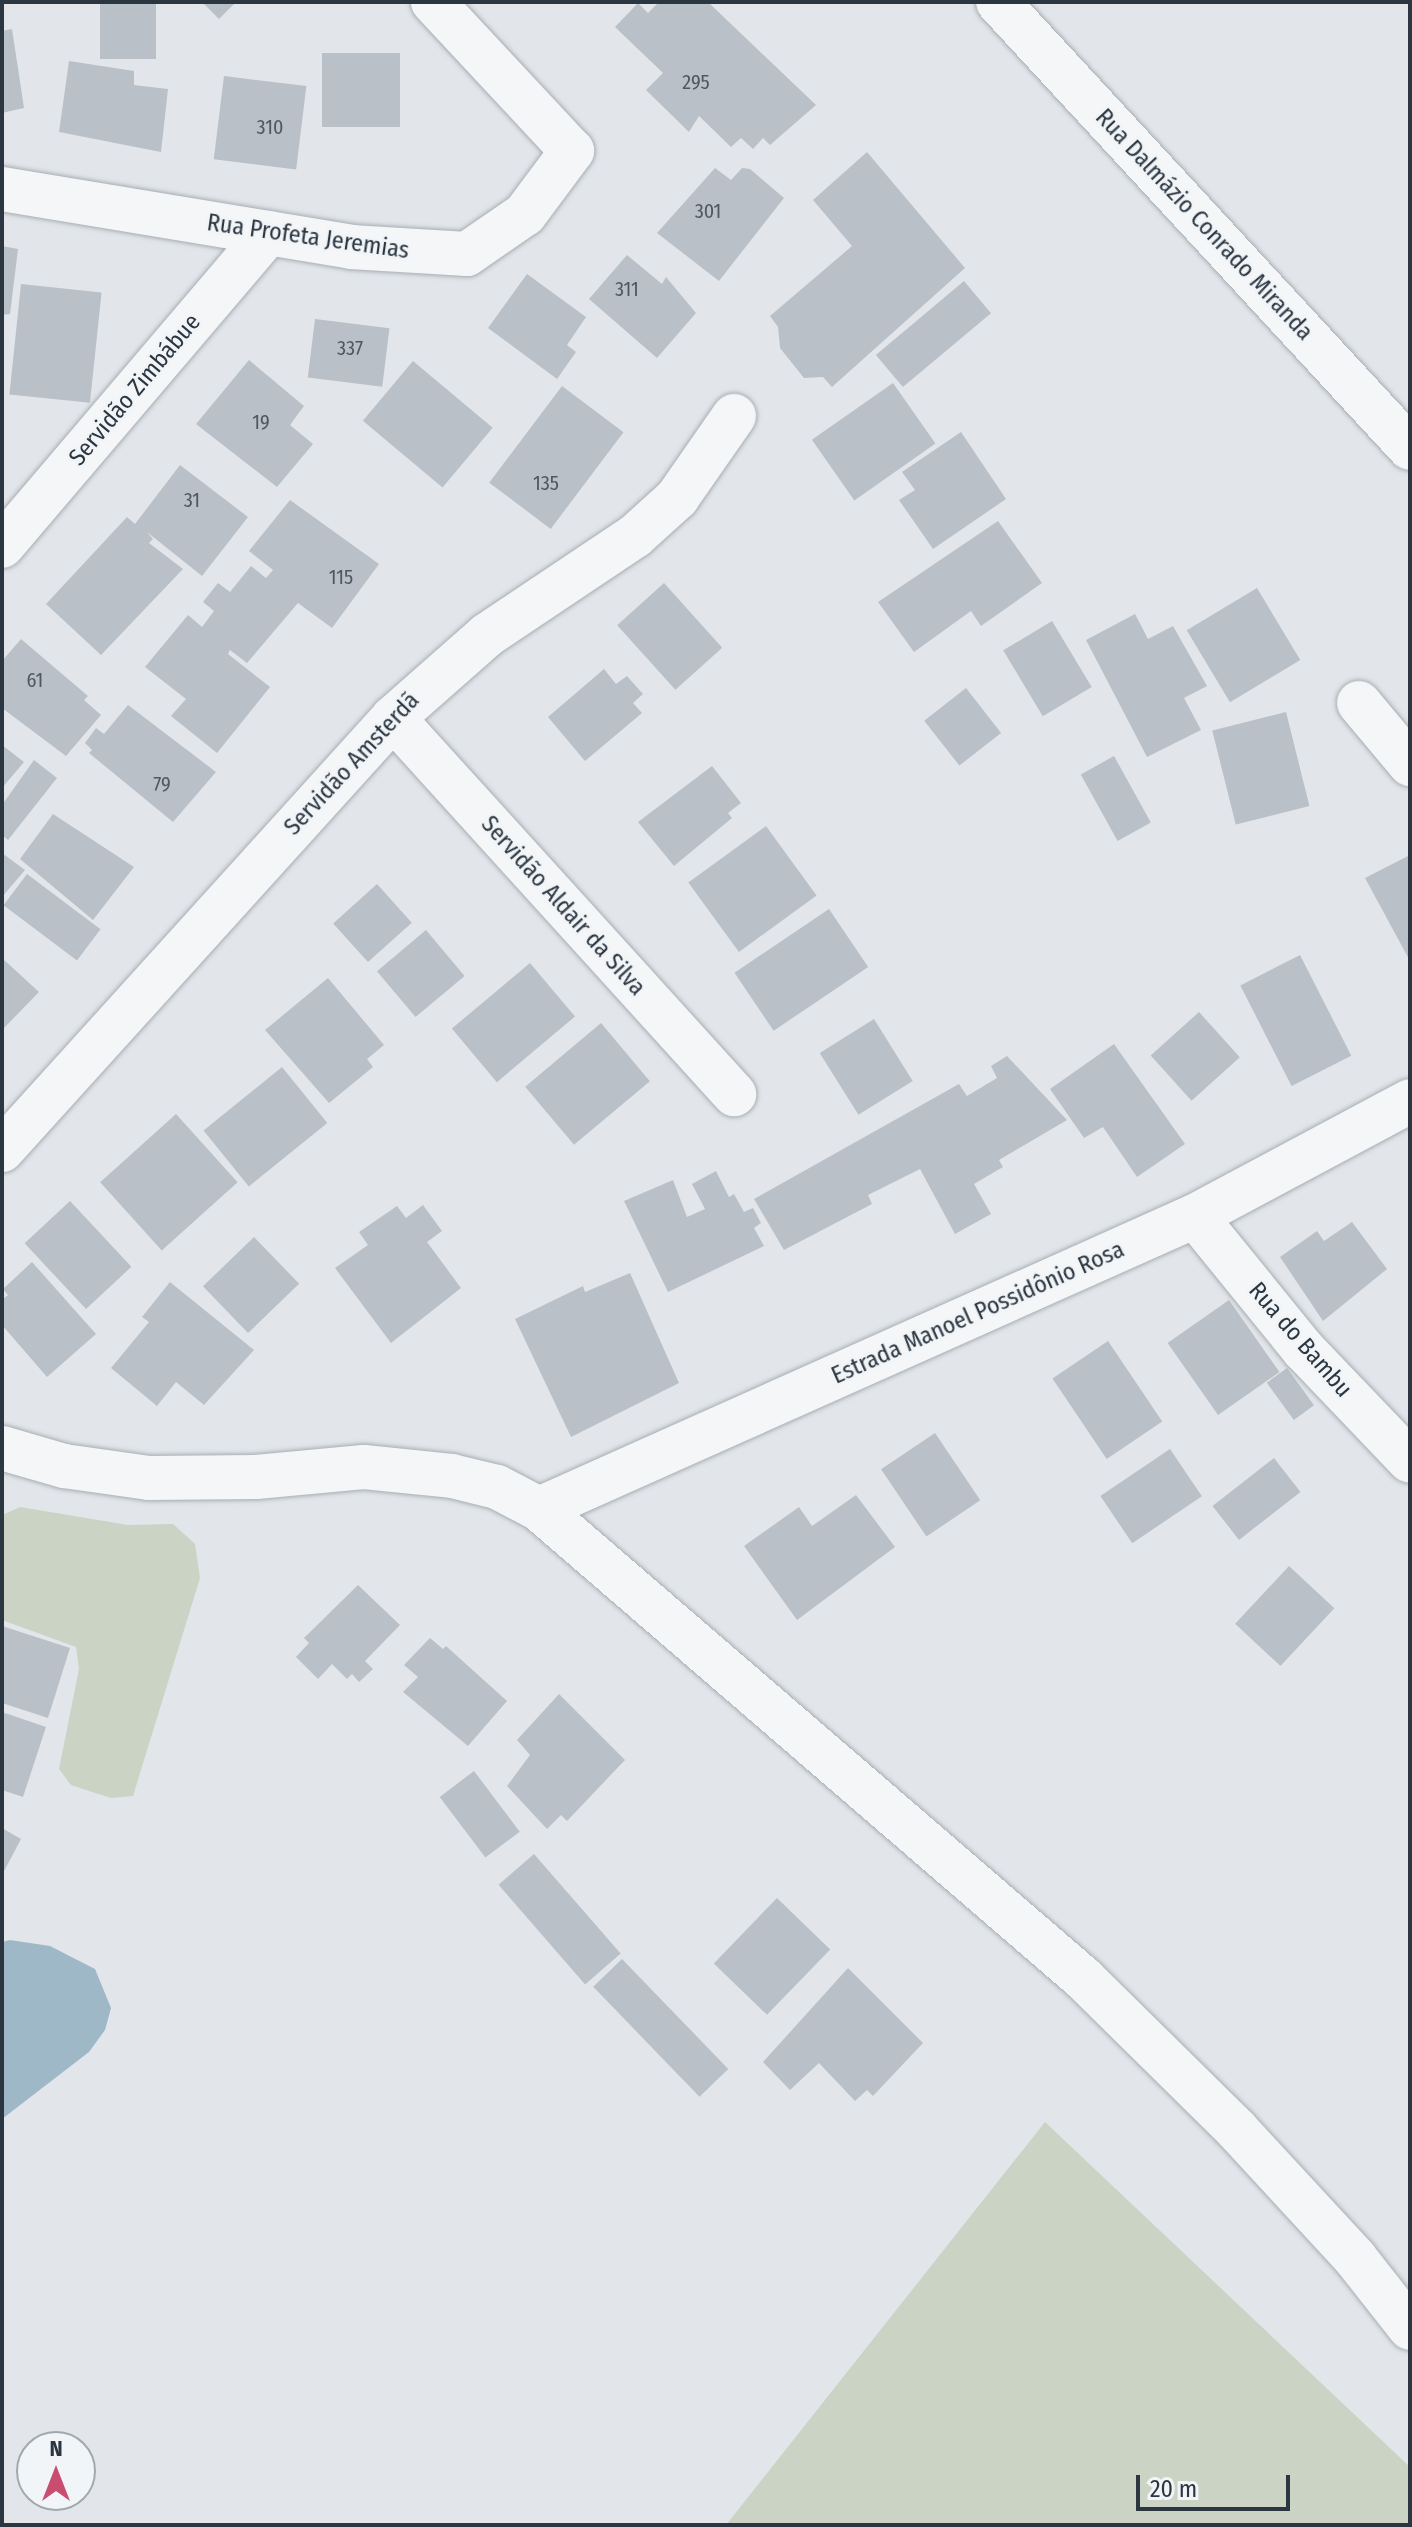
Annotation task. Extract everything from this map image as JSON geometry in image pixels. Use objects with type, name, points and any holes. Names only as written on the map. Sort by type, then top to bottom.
[{"type":"street","name":"Rua Profeta Jeremias","points":[[2,189],[351,247],[467,254],[525,214],[572,151],[433,2]]},
{"type":"street","name":"Rua Dalmázio Conrado Miranda","points":[[998,2],[1410,448]]},
{"type":"street","name":"Servidão Zimbábue","points":[[2,546],[268,233]]},
{"type":"street","name":"Servidão Amsterdã","points":[[2,1150],[393,718],[487,635],[635,536],[677,498],[734,416]]},
{"type":"street","points":[[1359,703],[1410,764]]},
{"type":"street","name":"Servidão Aldair da Silva","points":[[393,718],[734,1094]]},
{"type":"street","name":"Estrada Manoel Possidônio Rosa","points":[[539,1509],[1195,1216],[1410,1101]]},
{"type":"street","name":"Rua do Bambu","points":[[1195,1216],[1304,1350],[1410,1461]]},
{"type":"street","points":[[2,1448],[64,1466],[149,1478],[256,1477],[364,1467],[452,1476],[497,1487],[539,1509],[1084,1979],[1237,2130],[1355,2258],[1410,2328]]},
{"type":"green space","points":[[20,1507],[128,1525],[173,1524],[195,1544],[200,1578],[133,1796],[111,1798],[71,1785],[59,1769],[79,1669],[76,1647],[2,1620],[2,1515]]},
{"type":"green space","points":[[1045,2122],[1410,2467],[1410,2525],[726,2525]]},
{"type":"water","points":[[10,1940],[50,1946],[95,1969],[111,2008],[105,2030],[89,2052],[2,2119],[2,1942]]},
{"type":"building","points":[[100,2],[156,2],[156,59],[100,59]]},
{"type":"building","points":[[202,2],[236,2],[219,19]]},
{"type":"building","points":[[659,2],[708,2],[816,105],[770,145],[763,138],[753,149],[741,138],[731,147],[699,116],[689,132],[646,90],[663,73],[615,27],[638,3],[648,13]]},
{"type":"building","points":[[12,29],[24,108],[2,113],[2,31]]},
{"type":"building","points":[[322,53],[400,53],[400,127],[322,127]]},
{"type":"building","points":[[69,61],[134,71],[134,85],[168,89],[161,152],[59,132]]},
{"type":"building","points":[[224,76],[306,86],[296,169],[214,159]]},
{"type":"building","points":[[867,152],[965,268],[832,387],[823,377],[804,378],[780,348],[778,327],[770,316],[852,246],[813,200]]},
{"type":"building","points":[[715,168],[731,180],[742,168],[750,169],[784,198],[719,281],[657,233]]},
{"type":"building","points":[[2,246],[18,249],[10,314],[2,315]]},
{"type":"building","points":[[627,255],[662,284],[666,277],[696,313],[657,358],[589,299]]},
{"type":"building","points":[[527,274],[586,317],[567,345],[576,352],[557,379],[488,328]]},
{"type":"building","points":[[964,281],[991,313],[903,387],[876,355]]},
{"type":"building","points":[[21,284],[102,292],[90,403],[9,394]]},
{"type":"building","points":[[315,319],[389,328],[382,387],[308,378]]},
{"type":"building","points":[[249,360],[304,406],[290,425],[313,444],[277,487],[196,424]]},
{"type":"building","points":[[413,361],[493,428],[443,488],[363,421]]},
{"type":"building","points":[[893,383],[935,444],[854,500],[812,440]]},
{"type":"building","points":[[562,386],[623,432],[551,529],[489,483]]},
{"type":"building","points":[[961,432],[1006,499],[933,549],[899,500],[915,490],[902,472]]},
{"type":"building","points":[[180,465],[248,517],[202,576],[147,532],[153,539],[149,543],[183,569],[101,655],[46,604],[127,517],[135,524]]},
{"type":"building","points":[[290,500],[379,564],[332,628],[298,603],[247,663],[230,650],[228,654],[270,687],[217,753],[171,716],[186,699],[145,667],[188,615],[202,627],[214,611],[203,602],[218,583],[230,592],[251,566],[266,578],[273,570],[249,551]]},
{"type":"building","points":[[998,521],[1042,583],[981,626],[971,611],[914,652],[878,602]]},
{"type":"building","points":[[664,583],[722,648],[675,690],[617,625]]},
{"type":"building","points":[[1257,588],[1300,660],[1230,702],[1187,630]]},
{"type":"building","points":[[1135,614],[1148,639],[1173,626],[1207,686],[1184,698],[1201,730],[1147,757],[1086,640]]},
{"type":"building","points":[[1052,621],[1092,687],[1043,716],[1003,650]]},
{"type":"building","points":[[21,639],[88,696],[84,700],[101,715],[66,756],[2,708],[2,661]]},
{"type":"building","points":[[604,669],[616,684],[627,676],[643,694],[633,703],[642,713],[585,761],[548,717]]},
{"type":"building","points":[[966,688],[1001,733],[959,766],[924,721]]},
{"type":"building","points":[[128,705],[216,772],[173,822],[89,753],[92,750],[85,743],[96,728],[104,734]]},
{"type":"building","points":[[1286,712],[1309,806],[1236,825],[1212,730]]},
{"type":"building","points":[[2,745],[24,762],[2,788]]},
{"type":"building","points":[[1114,756],[1151,822],[1118,841],[1081,774]]},
{"type":"building","points":[[34,760],[57,778],[8,840],[2,835],[2,805]]},
{"type":"building","points":[[712,766],[741,803],[728,813],[732,818],[674,866],[638,822]]},
{"type":"building","points":[[53,814],[134,867],[93,920],[20,859]]},
{"type":"building","points":[[766,826],[817,896],[739,952],[688,882]]},
{"type":"building","points":[[2,853],[25,870],[2,897]]},
{"type":"building","points":[[1410,855],[1410,961],[1365,878]]},
{"type":"building","points":[[27,874],[100,929],[77,961],[4,905]]},
{"type":"building","points":[[377,884],[412,923],[368,962],[333,923]]},
{"type":"building","points":[[829,909],[868,967],[774,1031],[734,973]]},
{"type":"building","points":[[426,930],[465,976],[416,1017],[377,971]]},
{"type":"building","points":[[1300,955],[1351,1056],[1292,1086],[1240,985]]},
{"type":"building","points":[[2,958],[39,992],[2,1030]]},
{"type":"building","points":[[530,963],[575,1017],[497,1082],[452,1029]]},
{"type":"building","points":[[328,978],[384,1045],[367,1059],[373,1067],[329,1103],[265,1030]]},
{"type":"building","points":[[1199,1012],[1240,1057],[1192,1101],[1151,1055]]},
{"type":"building","points":[[874,1019],[913,1081],[858,1115],[820,1053]]},
{"type":"building","points":[[601,1023],[650,1081],[574,1145],[525,1087]]},
{"type":"building","points":[[1114,1044],[1185,1144],[1137,1177],[1103,1127],[1084,1138],[1050,1089]]},
{"type":"building","points":[[1007,1056],[1067,1120],[999,1160],[1003,1167],[974,1184],[991,1214],[955,1234],[920,1169],[868,1195],[872,1204],[784,1250],[754,1199],[959,1084],[967,1096],[997,1078],[991,1066]]},
{"type":"building","points":[[282,1067],[327,1123],[249,1187],[204,1131]]},
{"type":"building","points":[[176,1114],[238,1182],[162,1251],[100,1182]]},
{"type":"building","points":[[716,1171],[729,1197],[734,1194],[744,1212],[753,1208],[761,1223],[754,1228],[764,1246],[668,1292],[624,1201],[673,1180],[687,1217],[705,1209],[692,1184]]},
{"type":"building","points":[[70,1201],[131,1267],[86,1309],[25,1243]]},
{"type":"building","points":[[423,1205],[442,1231],[427,1242],[461,1288],[391,1343],[335,1268],[368,1245],[359,1232],[397,1206],[406,1218]]},
{"type":"building","points":[[1352,1222],[1387,1269],[1323,1321],[1280,1257],[1317,1231],[1324,1241]]},
{"type":"building","points":[[254,1237],[299,1284],[248,1333],[203,1286]]},
{"type":"building","points":[[32,1262],[96,1334],[47,1377],[2,1325],[2,1300],[8,1295],[3,1289]]},
{"type":"building","points":[[630,1273],[679,1383],[571,1437],[515,1319],[583,1286],[585,1292]]},
{"type":"building","points":[[170,1282],[254,1350],[204,1405],[176,1382],[157,1406],[111,1368],[149,1322],[142,1317]]},
{"type":"building","points":[[1229,1300],[1279,1372],[1218,1415],[1168,1343]]},
{"type":"building","points":[[1108,1341],[1162,1421],[1107,1459],[1052,1378]]},
{"type":"building","points":[[1287,1368],[1314,1405],[1294,1420],[1267,1383]]},
{"type":"building","points":[[935,1433],[980,1500],[926,1536],[881,1469]]},
{"type":"building","points":[[1170,1449],[1202,1496],[1132,1543],[1100,1496]]},
{"type":"building","points":[[1274,1458],[1300,1492],[1239,1540],[1213,1506]]},
{"type":"building","points":[[856,1495],[895,1547],[797,1620],[744,1546],[799,1507],[812,1526]]},
{"type":"building","points":[[1289,1566],[1334,1608],[1280,1666],[1235,1624]]},
{"type":"building","points":[[358,1585],[400,1625],[365,1661],[373,1669],[359,1682],[352,1674],[347,1679],[332,1664],[318,1679],[296,1657],[309,1643],[304,1638]]},
{"type":"building","points":[[2,1626],[70,1648],[48,1718],[2,1703]]},
{"type":"building","points":[[430,1638],[443,1649],[446,1646],[507,1701],[468,1746],[403,1692],[418,1677],[404,1665]]},
{"type":"building","points":[[559,1694],[625,1760],[567,1821],[561,1815],[547,1829],[507,1786],[530,1755],[517,1740]]},
{"type":"building","points":[[2,1712],[46,1727],[23,1797],[2,1790]]},
{"type":"building","points":[[474,1771],[520,1832],[485,1858],[440,1797]]},
{"type":"building","points":[[2,1828],[21,1839],[2,1875]]},
{"type":"building","points":[[534,1854],[621,1954],[585,1984],[499,1885]]},
{"type":"building","points":[[777,1898],[830,1949],[767,2015],[714,1963]]},
{"type":"building","points":[[622,1959],[728,2069],[700,2097],[593,1987]]},
{"type":"building","points":[[848,1968],[923,2043],[873,2096],[867,2090],[855,2101],[819,2063],[790,2090],[763,2062]]}]
